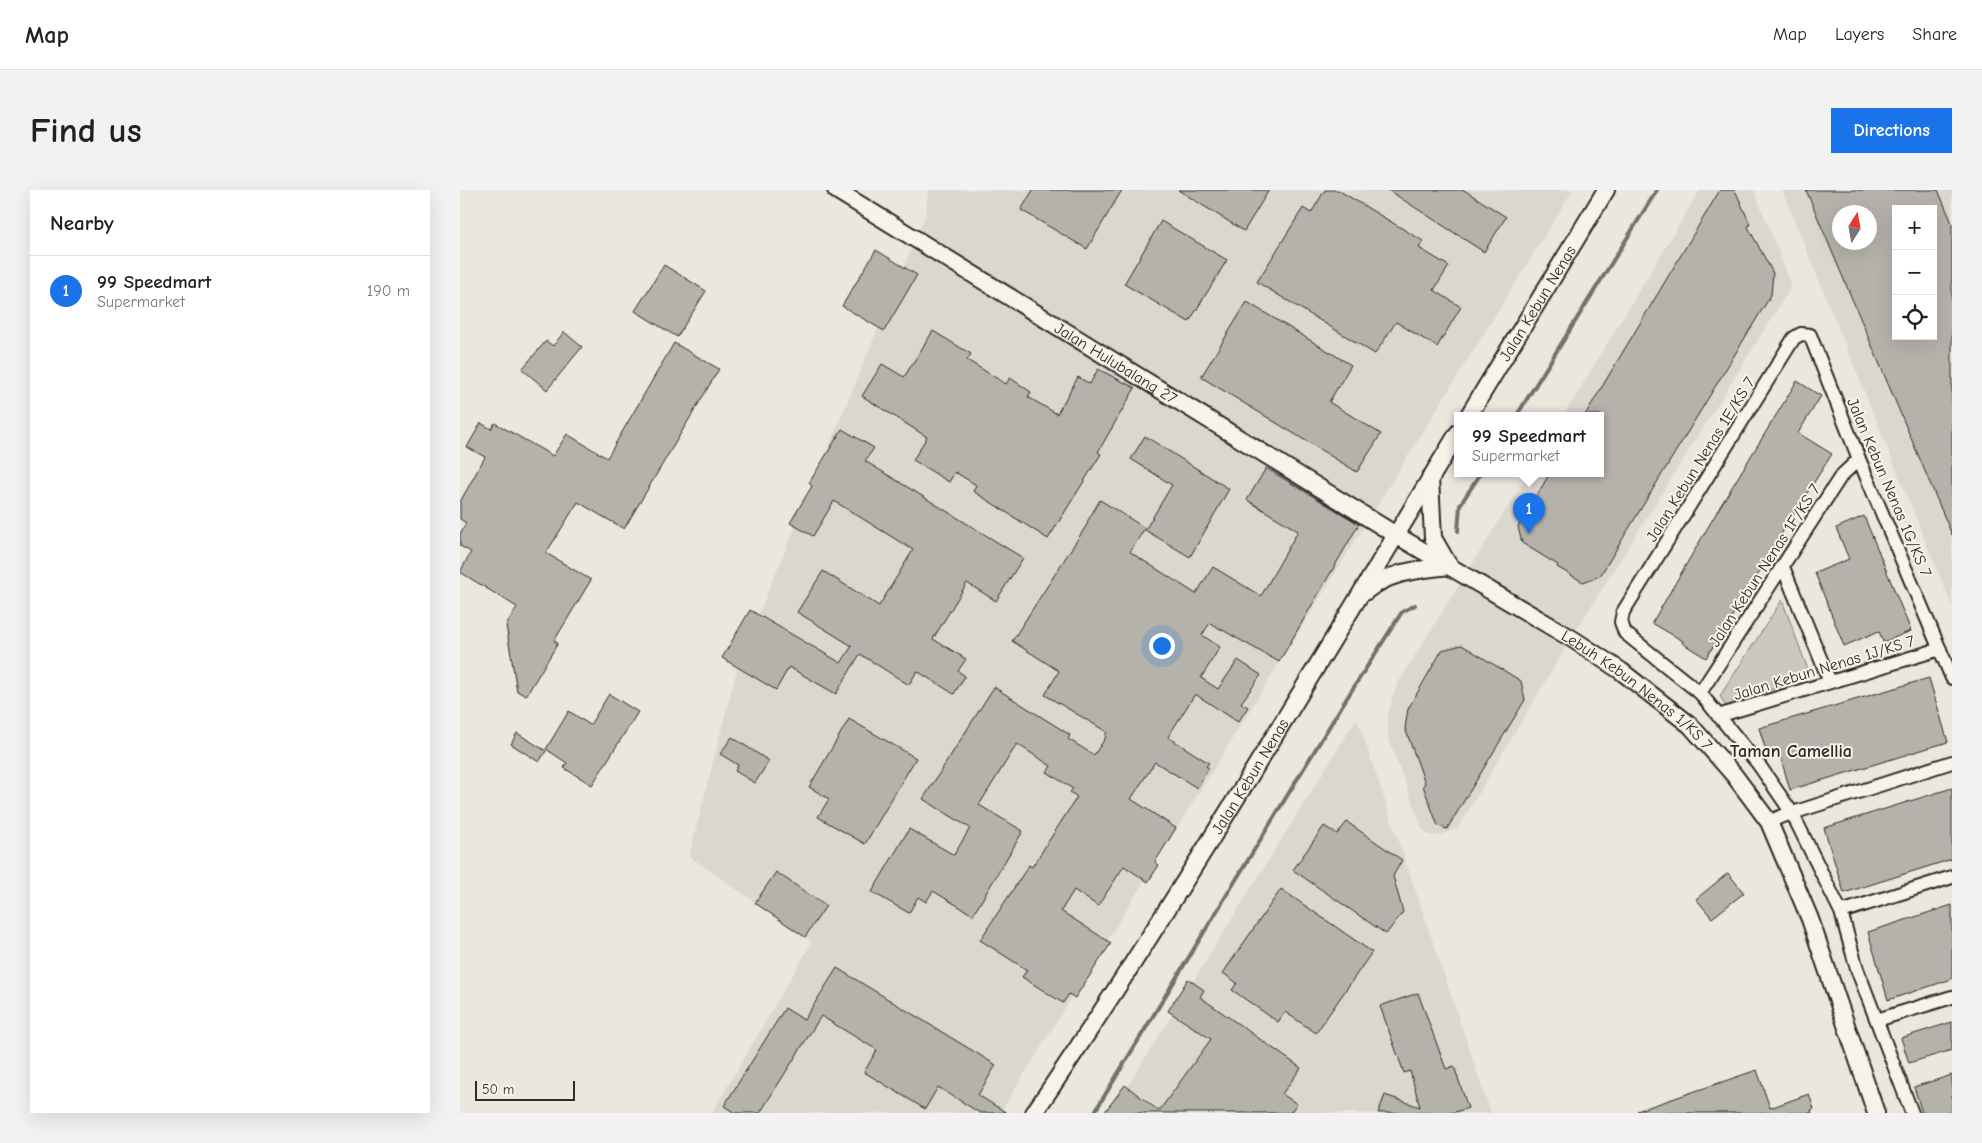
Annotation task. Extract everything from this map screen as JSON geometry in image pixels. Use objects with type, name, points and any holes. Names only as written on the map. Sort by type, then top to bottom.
[{"type":"street","name":"Jalan Hulubalang 27","points":[[836,190],[1396,534]]},
{"type":"street","name":"Jalan Kebun Nenas","points":[[1470,412],[1606,190]]},
{"type":"street","name":"Jalan Kebun Nenas 1E/KS 7","points":[[1700,693],[1625,633],[1621,622],[1623,612],[1794,338],[1801,334],[1810,336]]},
{"type":"street","name":"Jalan Kebun Nenas 1G/KS 7","points":[[1810,336],[1859,459],[1952,678]]},
{"type":"street","name":"Jalan Kebun Nenas","points":[[1034,1113],[1214,834],[1454,439]]},
{"type":"street","name":"Jalan Kebun Nenas 1F/KS 7","points":[[1700,693],[1841,476],[1859,459]]},
{"type":"street","points":[[1358,597],[1375,583],[1405,571],[1442,562],[1433,538],[1430,478]]},
{"type":"street","name":"Lebuh Kebun Nenas 1/KS 7","points":[[1396,534],[1574,640],[1621,671],[1690,725],[1734,775],[1770,822],[1810,919],[1876,1113]]},
{"type":"street","points":[[1783,567],[1830,682]]},
{"type":"street","name":"Jalan Kebun Nenas 1J/KS 7","points":[[1718,716],[1940,649]]},
{"type":"street","points":[[1700,693],[1759,765],[1792,813],[1840,912],[1857,969],[1912,1113]]},
{"type":"street","points":[[1770,822],[1792,813],[1952,762]]},
{"type":"street","points":[[1840,912],[1952,877]]},
{"type":"street","points":[[1877,1020],[1952,997]]},
{"type":"shaded area","points":[[928,190],[1573,190],[1000,1113],[712,1113],[812,942],[689,856],[739,661],[926,214]]},
{"type":"shaded area","points":[[1700,190],[1754,190],[1789,278],[1790,289],[1575,632],[1458,828],[1439,836],[1429,835],[1423,830],[1388,738],[1388,715],[1393,695],[1401,678],[1527,477],[1604,477],[1604,412],[1566,412]]},
{"type":"shaded area","points":[[1782,190],[1952,190],[1952,606]]},
{"type":"shaded area","points":[[1782,600],[1810,675],[1726,707],[1720,696]]},
{"type":"shaded area","points":[[1357,718],[1491,1113],[1111,1113]]},
{"type":"building","points":[[1033,190],[1122,190],[1087,249],[1021,210]]},
{"type":"building","points":[[1178,190],[1269,190],[1244,231]]},
{"type":"building","points":[[1325,190],[1338,190],[1423,241],[1419,248],[1449,266],[1434,290],[1461,307],[1437,347],[1396,322],[1375,354],[1257,282],[1303,208],[1311,213]]},
{"type":"building","points":[[1388,190],[1464,190],[1506,217],[1484,252]]},
{"type":"building","points":[[1720,190],[1735,190],[1750,224],[1748,227],[1773,273],[1771,295],[1600,576],[1583,582],[1522,543],[1518,527],[1548,477],[1604,477],[1604,412],[1587,412]]},
{"type":"building","points":[[1806,190],[1938,190],[1952,223],[1952,535]]},
{"type":"building","points":[[1161,221],[1227,260],[1189,322],[1124,284]]},
{"type":"building","points":[[876,250],[917,275],[884,331],[842,306]]},
{"type":"building","points":[[664,265],[706,291],[677,337],[635,311]]},
{"type":"building","points":[[1247,302],[1351,365],[1329,402],[1381,434],[1357,472],[1201,377]]},
{"type":"building","points":[[933,331],[971,354],[967,360],[1006,384],[1010,378],[1031,392],[1028,397],[1057,414],[1078,377],[1090,384],[1098,369],[1135,388],[1098,452],[1101,454],[1048,539],[973,491],[976,485],[955,472],[949,482],[913,460],[927,437],[862,396],[882,364],[904,377]]},
{"type":"building","points":[[564,332],[582,347],[547,390],[522,369],[546,341],[553,346]]},
{"type":"building","points":[[674,343],[719,369],[624,529],[578,502],[546,553],[591,580],[554,641],[558,643],[526,696],[517,691],[506,625],[517,607],[460,572],[471,552],[460,546],[460,534],[466,523],[460,519],[460,502],[485,457],[467,447],[481,423],[491,429],[495,423],[553,456],[567,434],[607,458]]},
{"type":"building","points":[[1797,381],[1821,396],[1798,433],[1832,454],[1762,564],[1764,565],[1706,658],[1682,643],[1683,641],[1652,623]]},
{"type":"building","points":[[842,429],[874,448],[865,461],[1023,558],[996,601],[967,583],[933,639],[966,659],[958,671],[965,676],[954,694],[917,671],[909,685],[860,654],[836,694],[789,667],[776,690],[722,658],[750,610],[841,663],[852,646],[797,612],[823,571],[879,606],[913,550],[834,501],[813,536],[790,523],[812,486],[809,483]]},
{"type":"building","points":[[1145,436],[1229,489],[1190,557],[1145,530],[1172,485],[1131,459]]},
{"type":"building","points":[[1266,468],[1359,524],[1279,662],[1210,623],[1202,635],[1220,647],[1201,678],[1218,689],[1238,660],[1261,675],[1241,703],[1248,707],[1238,722],[1195,694],[1168,737],[1209,763],[1206,766],[1209,768],[1197,788],[1155,762],[1131,799],[1176,828],[1155,862],[1159,865],[1148,882],[1124,866],[1098,906],[1074,890],[1061,911],[1111,943],[1075,998],[1069,994],[1063,1003],[1022,977],[1027,970],[980,940],[1029,865],[1032,867],[1077,797],[1070,792],[1073,789],[1047,772],[1051,766],[1017,744],[979,805],[1023,831],[973,915],[933,891],[926,902],[918,897],[909,913],[872,892],[909,829],[954,855],[970,828],[923,799],[994,687],[1070,735],[1068,739],[1094,755],[1106,737],[1107,732],[1045,695],[1059,671],[1012,641],[1088,523],[1100,500],[1145,528],[1130,552],[1196,594],[1213,567],[1261,596],[1298,531],[1247,500]]},
{"type":"building","points":[[1864,516],[1911,631],[1883,642],[1879,631],[1844,646],[1815,573],[1849,559],[1836,528]]},
{"type":"building","points":[[1462,645],[1521,681],[1525,700],[1447,829],[1438,826],[1405,728],[1408,709],[1442,650]]},
{"type":"building","points":[[1929,678],[1948,742],[1790,790],[1779,752],[1767,754],[1759,728]]},
{"type":"building","points":[[609,694],[638,712],[592,785],[564,768],[567,763],[546,749],[569,711],[590,725]]},
{"type":"building","points":[[849,719],[916,758],[865,844],[818,817],[829,799],[809,787]]},
{"type":"building","points":[[517,733],[546,751],[539,762],[511,744]]},
{"type":"building","points":[[732,737],[769,761],[755,783],[735,771],[738,765],[720,754]]},
{"type":"building","points":[[1952,788],[1952,859],[1844,893],[1824,828]]},
{"type":"building","points":[[1347,822],[1402,860],[1393,876],[1403,912],[1386,934],[1293,870],[1324,826],[1337,834]]},
{"type":"building","points":[[776,872],[826,906],[805,937],[755,903]]},
{"type":"building","points":[[1728,873],[1744,893],[1712,918],[1696,899]]},
{"type":"building","points":[[1281,889],[1372,952],[1316,1033],[1285,1012],[1278,1022],[1232,990],[1237,983],[1223,973]]},
{"type":"building","points":[[1952,905],[1952,979],[1888,1000],[1868,932]]},
{"type":"building","points":[[837,968],[996,1065],[978,1095],[1007,1113],[980,1113],[938,1087],[925,1109],[864,1072],[877,1050],[821,1016],[760,1113],[735,1113],[724,1106],[785,1008],[804,1020]]},
{"type":"building","points":[[1188,979],[1204,990],[1200,997],[1301,1068],[1282,1094],[1297,1104],[1290,1113],[1104,1113],[1125,1085],[1159,1111],[1211,1039],[1168,1011]]},
{"type":"building","points":[[1418,993],[1446,1069],[1454,1066],[1468,1108],[1452,1113],[1378,1113],[1385,1095],[1420,1107],[1410,1071],[1404,1073],[1380,1006]]},
{"type":"building","points":[[1952,1022],[1952,1050],[1909,1063],[1901,1038]]},
{"type":"building","points":[[1757,1070],[1770,1108],[1809,1094],[1814,1109],[1811,1110],[1812,1113],[1638,1113],[1637,1111]]},
{"type":"building","points":[[1952,1075],[1952,1113],[1922,1113],[1914,1087]]},
{"type":"waterway","points":[[1519,412],[1657,190]]},
{"type":"waterway","points":[[1458,531],[1460,505],[1478,477]]},
{"type":"waterway","points":[[1094,1113],[1343,704],[1402,612],[1415,605]]},
{"type":"place","name":"99 Speedmart","points":[[1529,534]]},
{"type":"district","name":"Taman Camellia","points":[[1791,751]]}]
